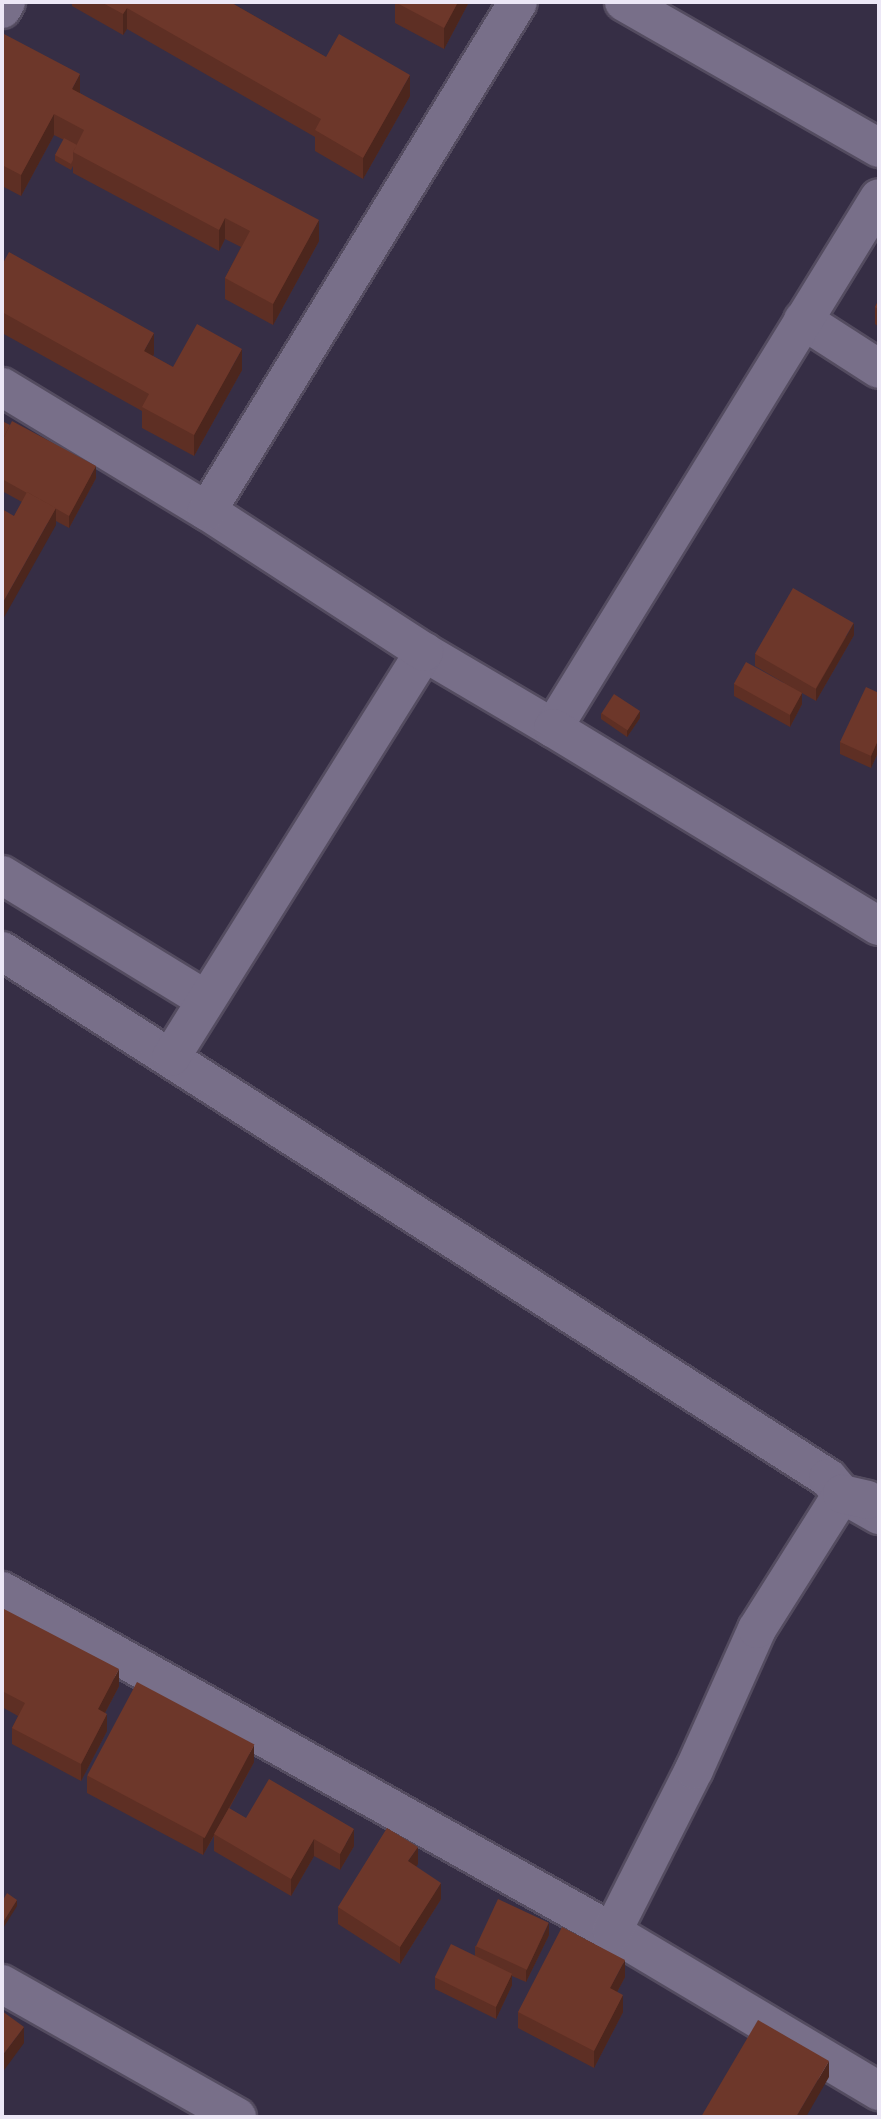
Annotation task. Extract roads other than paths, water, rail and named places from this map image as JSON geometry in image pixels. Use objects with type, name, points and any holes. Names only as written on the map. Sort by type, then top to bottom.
[{"type":"street","points":[[2,9],[6,2]]},
{"type":"street","points":[[208,512],[518,2]]},
{"type":"street","points":[[624,2],[879,148]]},
{"type":"street","points":[[553,728],[879,198]]},
{"type":"street","points":[[803,320],[879,369]]},
{"type":"street","points":[[2,387],[208,512],[424,652],[879,926]]},
{"type":"street","points":[[171,1056],[424,652]]},
{"type":"street","points":[[2,875],[206,1000]]},
{"type":"street","points":[[2,951],[171,1056],[828,1478],[842,1494],[879,1516]]},
{"type":"street","points":[[842,1494],[879,1502]]},
{"type":"street","points":[[612,1931],[694,1770],[757,1629],[842,1494]]},
{"type":"street","points":[[2,1591],[612,1931],[879,2091]]},
{"type":"street","points":[[2,1984],[237,2117]]}]
